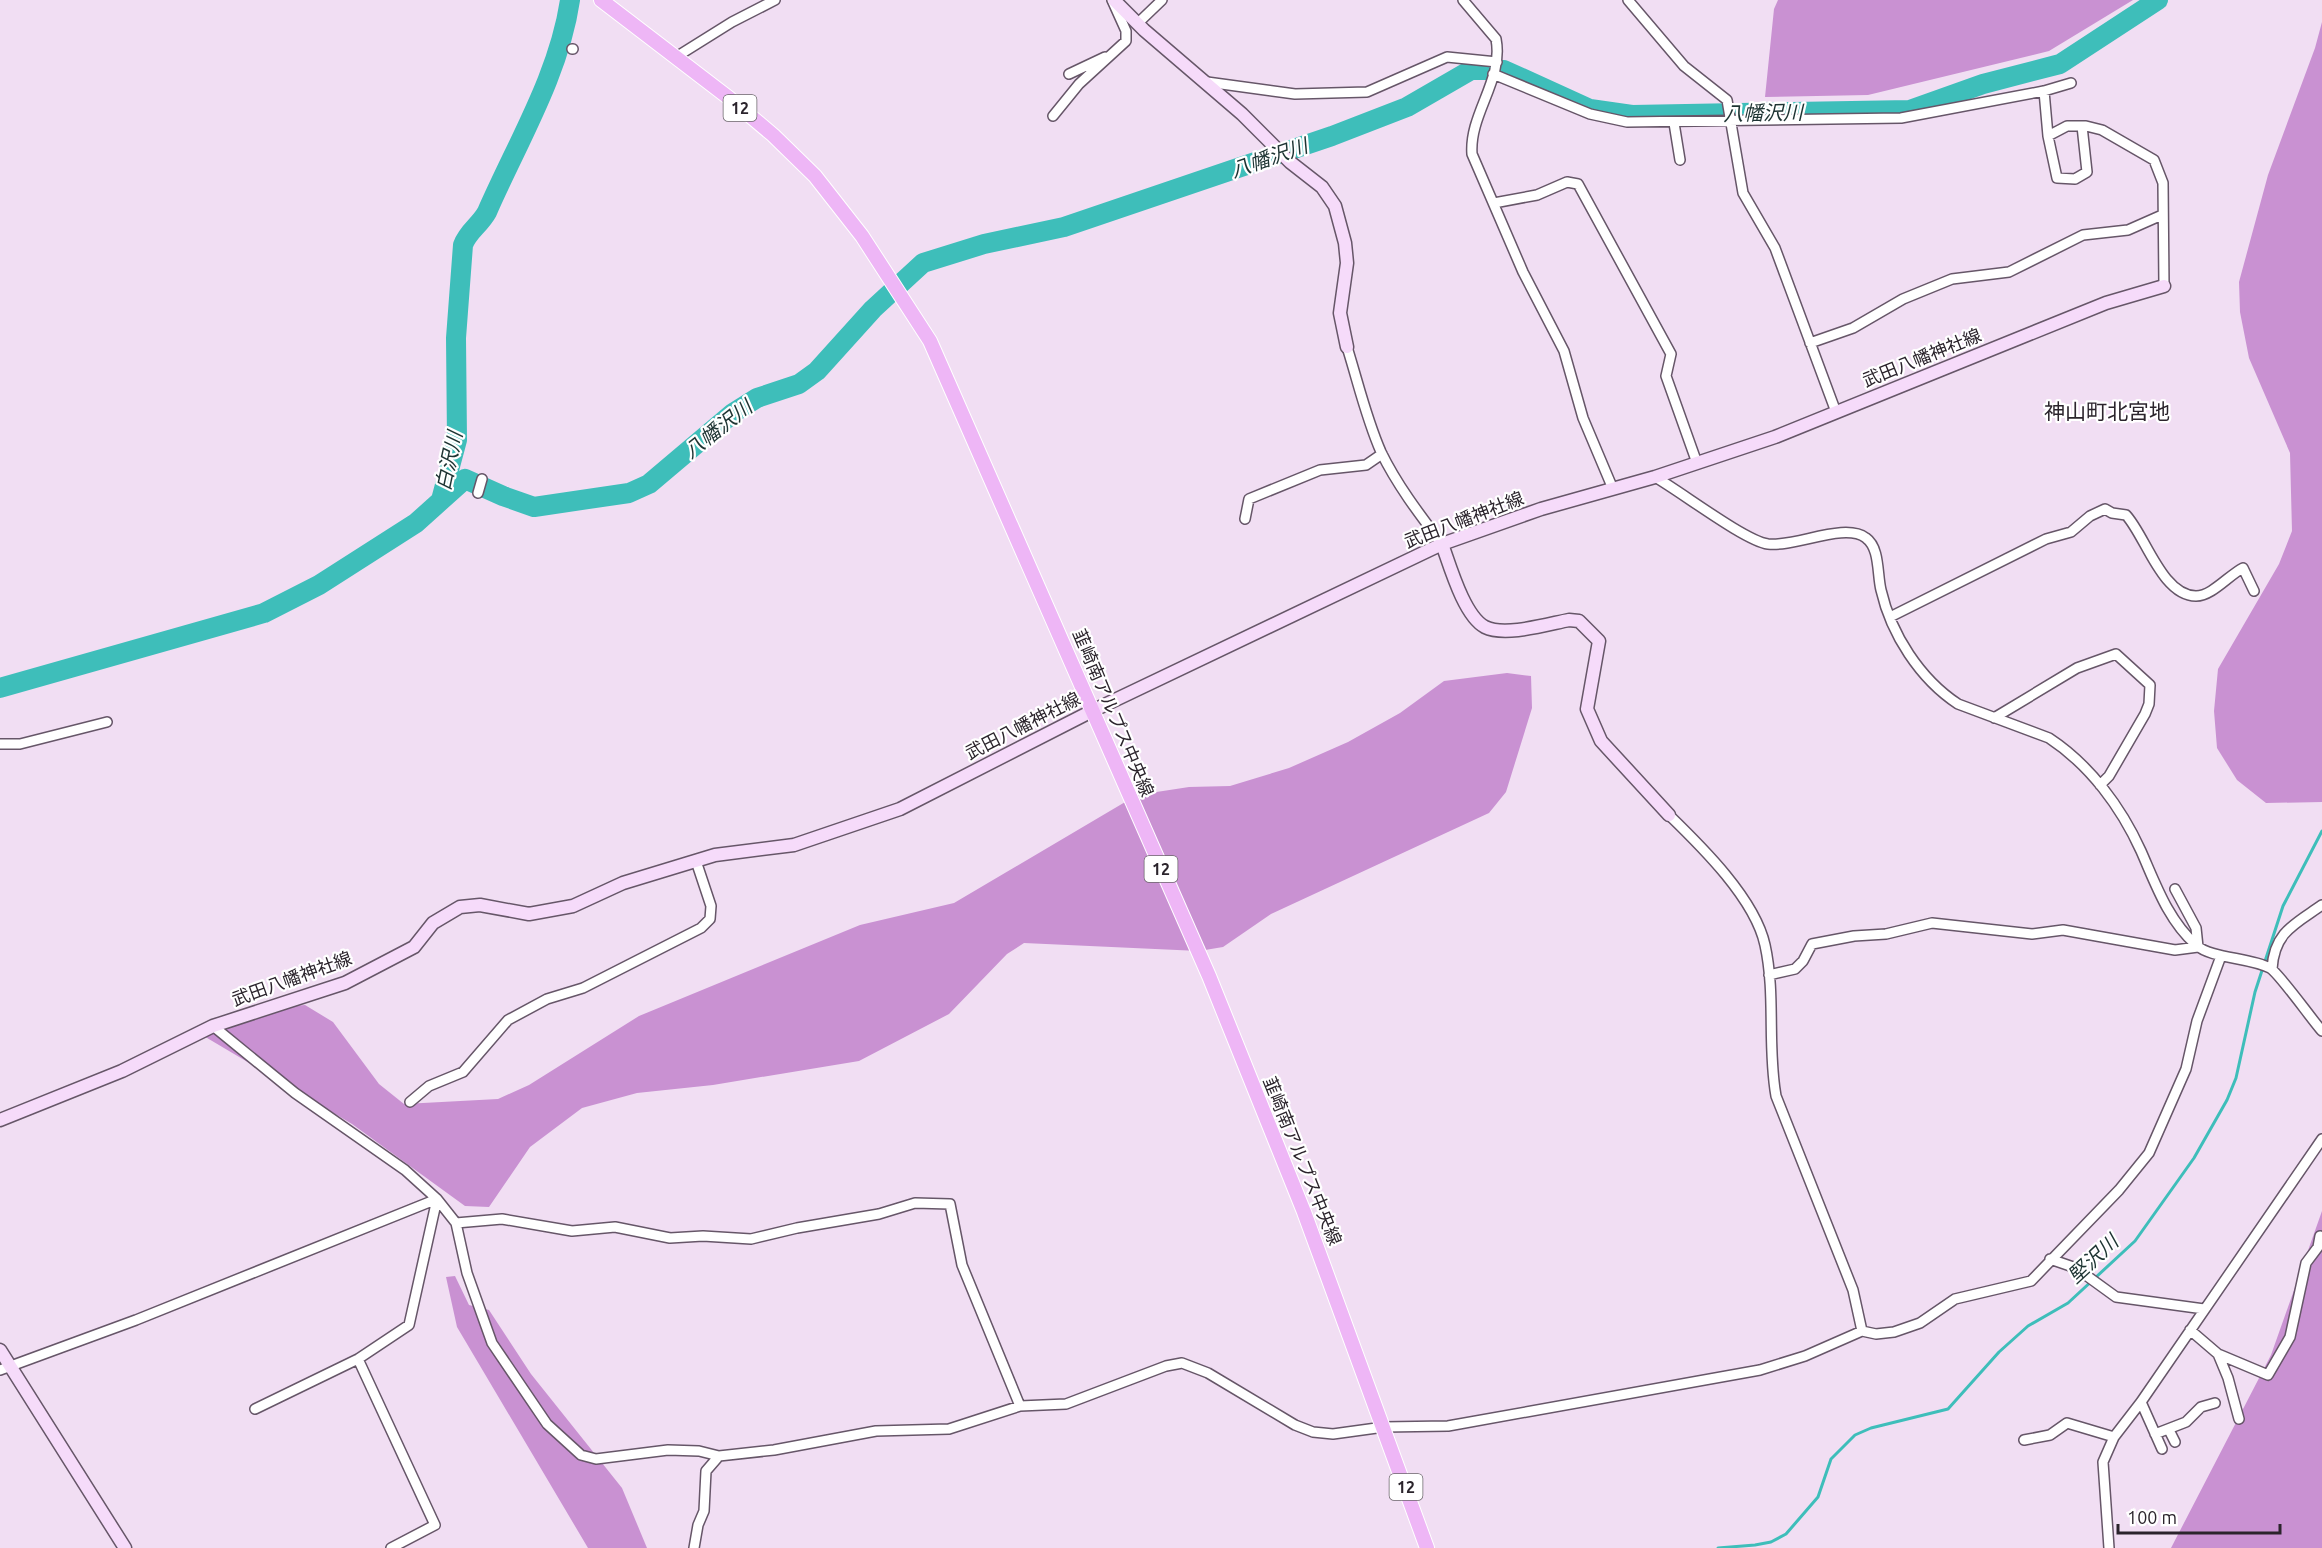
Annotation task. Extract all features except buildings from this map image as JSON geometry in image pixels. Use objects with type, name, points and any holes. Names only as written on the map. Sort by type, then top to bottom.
[{"type":"main road","name":"韮崎南アルプス中央線","points":[[601,0],[773,135],[814,176],[862,236],[918,320],[949,381],[1209,976],[1304,1212],[1427,1548]]},
{"type":"main road","points":[[1113,0],[1137,24],[1207,82],[1290,162],[1322,187],[1341,221],[1347,263],[1340,313],[1347,346]]},
{"type":"main road","name":"武田八幡神社線","points":[[0,1120],[122,1071],[213,1026],[345,983],[414,947],[433,923],[460,907],[480,905],[529,915],[573,906],[623,883],[715,855],[794,845],[900,809],[1092,711],[1442,544],[1541,509],[1655,477],[1775,437],[2106,303],[2164,286]]},
{"type":"main road","points":[[1442,544],[1471,613],[1485,627],[1504,631],[1569,620],[1579,621],[1599,641],[1587,709],[1601,741],[1668,815]]},
{"type":"main road","points":[[0,1350],[5,1368],[125,1548]]},
{"type":"street","points":[[676,57],[732,22],[775,0]]},
{"type":"street","points":[[1053,116],[1079,84],[1126,41],[1126,31],[1113,0]]},
{"type":"street","points":[[1137,24],[1162,0]]},
{"type":"street","points":[[1463,0],[1496,39],[1492,87],[1471,139],[1472,154],[1523,272],[1564,351],[1583,418],[1612,489]]},
{"type":"street","points":[[1628,0],[1684,66],[1727,100],[1743,193],[1775,248],[1836,412]]},
{"type":"street","points":[[1069,74],[1114,53]]},
{"type":"street","points":[[1207,82],[1295,94],[1367,92],[1448,57],[1495,68],[1590,114],[1627,122],[1674,123],[1901,118],[2044,91],[2071,83]]},
{"type":"street","points":[[2044,91],[2048,136],[2056,178],[2075,179],[2087,172],[2081,134],[2082,126]]},
{"type":"street","points":[[1674,123],[1680,160]]},
{"type":"street","points":[[2048,136],[2067,126],[2102,130],[2154,160],[2163,183],[2164,286]]},
{"type":"street","points":[[1494,203],[1537,195],[1567,182],[1578,184],[1671,354],[1666,376],[1697,463]]},
{"type":"street","points":[[1810,343],[1853,328],[1903,299],[1952,279],[2009,272],[2083,235],[2128,230],[2162,215]]},
{"type":"street","points":[[1347,346],[1382,454],[1408,499],[1442,544]]},
{"type":"street","points":[[1245,519],[1249,499],[1260,493],[1320,470],[1366,465],[1382,454]]},
{"type":"street","points":[[1655,477],[1742,533],[1766,544],[1796,543],[1847,531],[1866,538],[1874,549],[1881,590],[1890,617],[1919,670],[1932,684],[1958,704],[2056,742],[2100,785],[2139,848],[2163,903],[2175,921],[2198,947],[2221,956],[2234,956],[2272,969],[2322,1031]]},
{"type":"street","points":[[478,493],[482,479]]},
{"type":"street","points":[[1890,617],[2031,546],[2071,532],[2090,516],[2105,509],[2112,513],[2126,515],[2135,524],[2158,569],[2180,591],[2196,596],[2210,591],[2243,568],[2254,591]]},
{"type":"street","points":[[1994,718],[2077,668],[2116,654],[2150,685],[2149,704],[2109,776],[2100,785]]},
{"type":"street","points":[[0,744],[20,744],[106,722]]},
{"type":"street","points":[[1668,815],[1709,854],[1759,926],[1769,975],[1772,1072],[1776,1096],[1853,1290],[1862,1331]]},
{"type":"street","points":[[410,1102],[429,1086],[463,1072],[508,1020],[548,999],[583,988],[700,928],[710,919],[711,906],[696,861]]},
{"type":"street","points":[[2175,889],[2196,928],[2198,947]]},
{"type":"street","points":[[2272,969],[2276,942],[2284,933],[2322,905]]},
{"type":"street","points":[[1769,975],[1795,969],[1803,961],[1812,944],[1854,936],[1886,934],[1932,923],[2032,934],[2063,930],[2175,950],[2198,947]]},
{"type":"street","points":[[213,1026],[295,1093],[405,1170],[437,1199],[456,1223],[467,1272],[492,1343],[546,1424],[566,1444],[581,1455],[596,1459],[668,1450],[699,1450],[719,1456],[774,1450],[876,1431],[949,1430],[1020,1406],[1065,1404],[1166,1366],[1182,1363],[1208,1373],[1295,1425],[1313,1432],[1333,1434],[1384,1426],[1448,1426],[1760,1370],[1805,1356],[1862,1331],[1876,1334],[1894,1332],[1920,1323],[1955,1299],[2031,1281],[2119,1190],[2149,1154],[2186,1069],[2197,1021],[2221,956]]},
{"type":"street","points":[[2109,1548],[2103,1462],[2114,1437],[2141,1402],[2322,1139]]},
{"type":"street","points":[[255,1409],[358,1359],[409,1324],[437,1199]]},
{"type":"street","points":[[5,1368],[136,1320],[437,1199]]},
{"type":"street","points":[[456,1223],[502,1218],[572,1231],[615,1227],[670,1238],[703,1236],[751,1239],[797,1228],[879,1214],[915,1203],[950,1204],[962,1265],[1020,1406]]},
{"type":"street","points":[[2190,1330],[2218,1354],[2268,1375],[2290,1337],[2306,1263],[2318,1247],[2320,1236]]},
{"type":"street","points":[[2050,1259],[2076,1268],[2116,1297],[2204,1309]]},
{"type":"street","points":[[2218,1354],[2228,1378],[2239,1419]]},
{"type":"street","points":[[358,1359],[435,1525],[391,1548]]},
{"type":"street","points":[[2141,1402],[2162,1449]]},
{"type":"street","points":[[2155,1434],[2186,1422],[2201,1407],[2215,1403]]},
{"type":"street","points":[[2024,1440],[2050,1435],[2067,1423],[2114,1437]]},
{"type":"street","points":[[2169,1430],[2175,1442]]},
{"type":"street","points":[[694,1548],[698,1525],[704,1511],[706,1471],[719,1456]]},
{"type":"shaded area","points":[[1778,0],[2133,0],[2049,51],[1868,95],[1765,97],[1774,9]]},
{"type":"shaded area","points":[[2322,22],[2322,802],[2266,803],[2237,780],[2217,748],[2214,711],[2218,669],[2279,564],[2292,531],[2290,453],[2249,358],[2240,312],[2239,282],[2268,175],[2315,48]]},
{"type":"shaded area","points":[[1507,673],[1531,676],[1532,708],[1506,792],[1489,813],[1271,914],[1223,947],[1199,951],[1024,943],[1007,954],[949,1014],[859,1061],[713,1085],[637,1093],[582,1108],[530,1147],[489,1207],[465,1206],[352,1124],[197,1032],[245,1010],[305,1005],[333,1022],[379,1084],[404,1104],[498,1099],[529,1085],[639,1016],[860,925],[954,903],[1137,795],[1189,787],[1230,786],[1289,768],[1348,742],[1400,713],[1444,681]]},
{"type":"shaded area","points":[[2322,1211],[2322,1548],[2171,1548],[2271,1355]]},
{"type":"shaded area","points":[[455,1276],[469,1305],[489,1310],[531,1374],[622,1488],[647,1548],[588,1548],[457,1327],[446,1277]]},
{"type":"waterway","name":"白沢川","points":[[441,500],[457,440],[456,338],[463,245],[487,212],[536,108],[557,55],[570,0]]},
{"type":"waterway","name":"八幡沢川","points":[[0,688],[264,613],[319,585],[416,523],[465,479],[534,507],[629,493],[649,484],[733,413],[757,398],[799,384],[817,371],[873,309],[923,263],[984,244],[1064,227],[1332,136],[1407,107],[1471,70],[1504,70],[1590,109],[1632,115],[1910,110],[1983,84],[2060,64],[2158,0]]},
{"type":"waterway","name":"堅沢川","points":[[1718,1548],[1771,1542],[1786,1534],[1818,1497],[1831,1459],[1855,1435],[1871,1428],[1948,1409],[1999,1352],[2028,1326],[2068,1303],[2135,1241],[2194,1158],[2227,1100],[2236,1078],[2255,992],[2283,906],[2322,831]]},
{"type":"district","name":"神山町北宮地","points":[[2107,412]]}]
